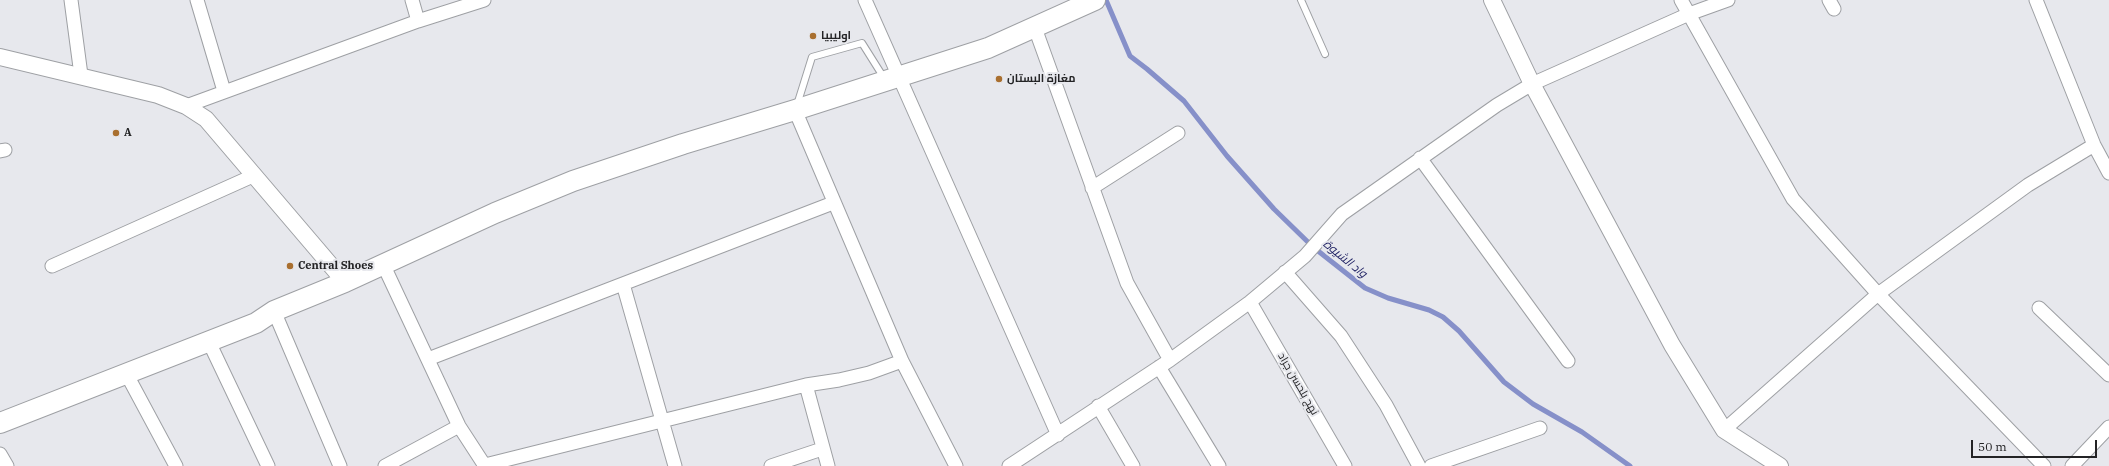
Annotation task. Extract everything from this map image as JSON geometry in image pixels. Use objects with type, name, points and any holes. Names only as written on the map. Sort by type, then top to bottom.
[{"type":"main road","points":[[0,423],[256,323],[274,311],[345,282],[495,213],[573,181],[676,146],[795,110],[988,48],[1090,2]]},
{"type":"street","points":[[71,0],[81,75]]},
{"type":"street","points":[[197,0],[224,91]]},
{"type":"street","points":[[412,0],[418,21]]},
{"type":"street","points":[[186,106],[418,21],[484,0]]},
{"type":"street","points":[[865,0],[892,79],[1058,435]]},
{"type":"street","points":[[1492,0],[1532,84],[1672,345],[1724,430],[1780,466]]},
{"type":"street","points":[[1681,0],[1793,199],[1878,294],[2044,466]]},
{"type":"street","points":[[1009,466],[1170,360],[1250,302],[1305,256],[1342,214],[1497,105],[1532,84],[1689,14],[1728,0]]},
{"type":"street","points":[[2036,0],[2094,145],[2109,173]]},
{"type":"street","points":[[1035,28],[1127,283],[1170,360]]},
{"type":"street","points":[[0,57],[81,75],[158,95],[186,106],[206,119],[345,282]]},
{"type":"street","points":[[795,110],[833,203],[902,361],[956,466]]},
{"type":"street","points":[[1092,188],[1178,133]]},
{"type":"street","points":[[1724,430],[1878,294],[2028,185],[2094,145]]},
{"type":"street","points":[[1420,158],[1568,361]]},
{"type":"street","points":[[52,266],[255,175]]},
{"type":"street","points":[[428,359],[833,203]]},
{"type":"street","points":[[383,264],[459,426],[485,465],[806,384],[854,377],[902,361]]},
{"type":"street","points":[[1285,272],[1341,336],[1386,405],[1419,466]]},
{"type":"street","points":[[623,284],[675,466]]},
{"type":"street","name":"نهج بلحسن جراد","points":[[1250,302],[1345,466]]},
{"type":"street","points":[[2039,308],[2109,375]]},
{"type":"street","points":[[274,311],[340,466]]},
{"type":"street","points":[[209,342],[268,466]]},
{"type":"street","points":[[1159,367],[1219,466]]},
{"type":"street","points":[[126,373],[176,466]]},
{"type":"street","points":[[806,384],[822,449],[828,466]]},
{"type":"street","points":[[1098,406],[1133,466]]},
{"type":"street","points":[[385,466],[459,426]]},
{"type":"street","points":[[2072,466],[2109,427]]},
{"type":"street","points":[[1431,466],[1540,428]]},
{"type":"street","points":[[771,466],[822,449]]},
{"type":"street","points":[[0,454],[7,466]]},
{"type":"lane","points":[[1301,0],[1325,54]]},
{"type":"lane","points":[[795,110],[812,57],[862,43],[892,79]]},
{"type":"waterway","name":"واد الشيوة","points":[[1106,0],[1130,56],[1184,101],[1227,156],[1274,209],[1313,247],[1365,288],[1388,298],[1429,310],[1443,317],[1459,331],[1504,382],[1533,404],[1582,432],[1630,466]]},
{"type":"place","name":"اوليبيا","points":[[813,36]]},
{"type":"place","name":"مغازة البستان","points":[[999,79]]},
{"type":"place","name":"A","points":[[116,133]]},
{"type":"place","name":"Central Shoes","points":[[290,266]]}]
